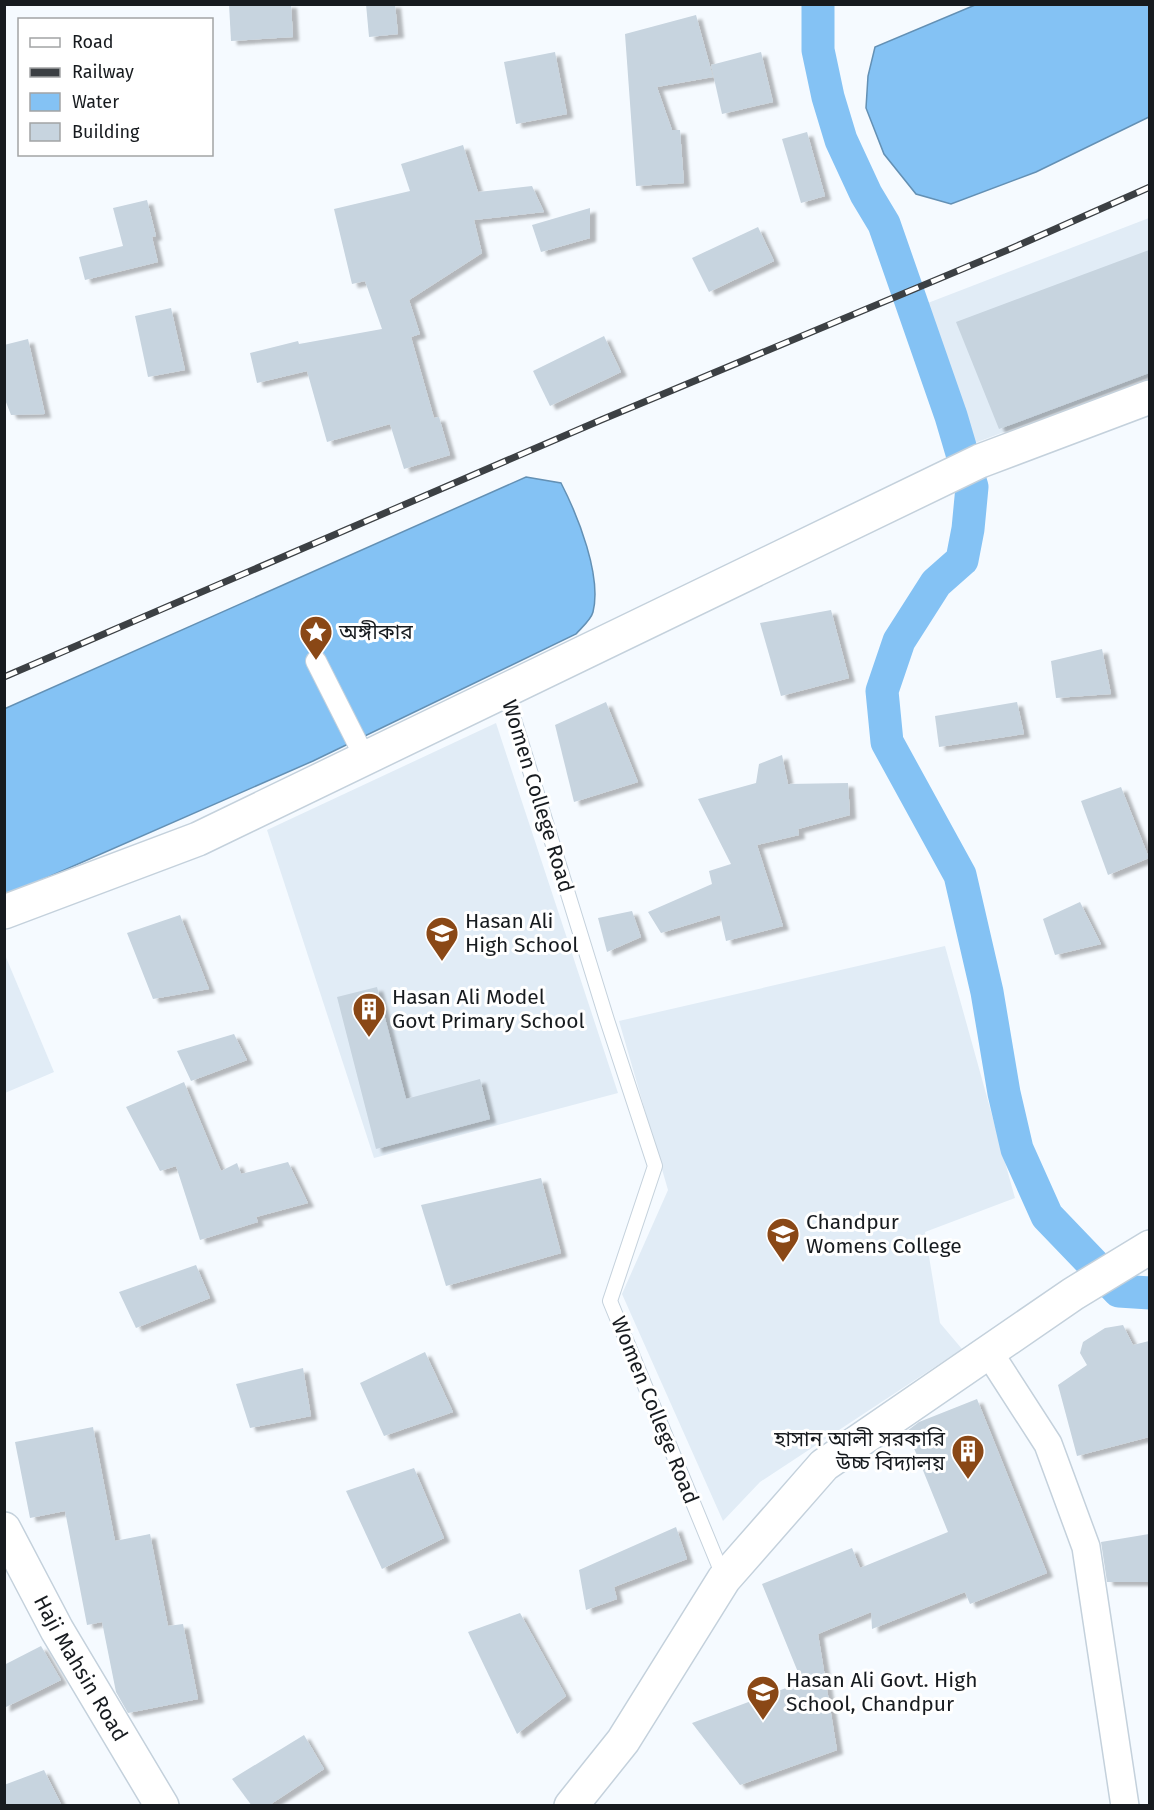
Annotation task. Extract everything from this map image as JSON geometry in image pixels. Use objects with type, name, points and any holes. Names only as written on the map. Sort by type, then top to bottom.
[{"type":"street","points":[[4,912],[198,839],[980,461],[1149,397]]},
{"type":"street","points":[[316,661],[364,758]]},
{"type":"street","points":[[571,1806],[623,1741],[724,1579],[824,1465],[988,1351],[1073,1294],[1140,1253]]},
{"type":"street","points":[[988,1351],[1048,1444],[1086,1547],[1125,1806]]},
{"type":"street","name":"Haji Mahsin Road","points":[[4,1529],[57,1630],[162,1806]]},
{"type":"lane","name":"Women College Road","points":[[505,690],[607,1020],[655,1166],[610,1301],[724,1579]]},
{"type":"shaded area","points":[[1149,218],[1149,377],[967,446],[920,306]]},
{"type":"shaded area","name":"Hasan Ali High School","points":[[496,723],[618,1093],[374,1158],[267,830]]},
{"type":"shaded area","name":"Chandpur Womens College","points":[[945,946],[1015,1198],[925,1232],[940,1323],[962,1349],[760,1482],[723,1521],[622,1294],[668,1190],[619,1021]]},
{"type":"shaded area","points":[[5,955],[54,1072],[4,1093]]},
{"type":"water","points":[[975,5],[1149,5],[1149,117],[1036,172],[951,204],[916,194],[884,154],[866,108],[868,76],[875,47]]},
{"type":"water","points":[[526,477],[561,483],[587,546],[595,597],[592,615],[576,634],[313,761],[5,896],[4,709]]},
{"type":"building","points":[[229,4],[291,4],[293,37],[231,41]]},
{"type":"building","points":[[366,4],[395,4],[398,34],[369,37]]},
{"type":"building","points":[[696,15],[713,77],[657,87],[672,130],[680,130],[684,183],[636,186],[625,34]]},
{"type":"building","points":[[555,52],[567,114],[516,124],[504,62]]},
{"type":"building","points":[[761,52],[773,102],[722,114],[711,65]]},
{"type":"building","points":[[807,132],[825,196],[801,203],[782,139]]},
{"type":"building","points":[[463,145],[478,192],[532,186],[544,212],[474,220],[482,253],[409,300],[420,334],[411,337],[434,418],[439,417],[450,455],[404,469],[390,424],[327,442],[307,371],[257,383],[250,353],[298,341],[299,344],[382,329],[365,281],[352,284],[334,209],[410,191],[401,164]]},
{"type":"building","points":[[147,200],[156,236],[152,237],[158,262],[85,280],[79,257],[123,246],[113,208]]},
{"type":"building","points":[[590,208],[590,238],[541,252],[532,225]]},
{"type":"building","points":[[758,227],[774,261],[709,292],[692,258]]},
{"type":"building","points":[[1149,250],[1149,373],[999,429],[956,322]]},
{"type":"building","points":[[171,308],[185,370],[148,377],[135,316]]},
{"type":"building","points":[[604,336],[621,372],[550,406],[533,371]]},
{"type":"building","points":[[28,339],[45,414],[11,415],[4,397],[4,345]]},
{"type":"building","points":[[831,610],[849,678],[781,696],[760,623]]},
{"type":"building","points":[[1102,649],[1111,694],[1056,698],[1051,661]]},
{"type":"building","points":[[606,702],[638,782],[574,802],[555,725]]},
{"type":"building","points":[[1017,702],[1024,734],[939,747],[935,716]]},
{"type":"building","points":[[782,755],[788,784],[848,783],[850,815],[798,829],[799,835],[757,845],[783,926],[726,941],[720,915],[661,933],[648,912],[712,884],[709,871],[731,864],[698,799],[756,783],[759,764]]},
{"type":"building","points":[[1121,787],[1149,858],[1108,875],[1081,801]]},
{"type":"building","points":[[1080,902],[1101,944],[1055,955],[1043,919]]},
{"type":"building","points":[[632,911],[641,937],[607,952],[598,918]]},
{"type":"building","points":[[180,915],[209,989],[153,999],[127,933]]},
{"type":"building","name":"Hasan Ali Model Govt Primary School","points":[[377,987],[406,1099],[480,1079],[490,1119],[376,1149],[337,997]]},
{"type":"building","points":[[234,1034],[247,1060],[191,1081],[177,1051]]},
{"type":"building","points":[[184,1082],[221,1171],[237,1163],[241,1174],[288,1162],[308,1203],[256,1217],[258,1222],[200,1240],[176,1166],[160,1171],[126,1107]]},
{"type":"building","points":[[541,1178],[561,1253],[446,1286],[421,1205]]},
{"type":"building","points":[[196,1265],[210,1298],[136,1328],[119,1292]]},
{"type":"building","points":[[1123,1325],[1133,1345],[1149,1341],[1149,1437],[1077,1456],[1058,1385],[1087,1365],[1080,1353],[1083,1342],[1105,1328]]},
{"type":"building","points":[[425,1352],[453,1412],[384,1436],[360,1383]]},
{"type":"building","points":[[303,1368],[311,1416],[250,1428],[236,1384]]},
{"type":"building","name":"হাসান আলী সরকারি উচ্চ বিদ্যালয়","points":[[977,1399],[1047,1573],[970,1604],[965,1592],[872,1629],[871,1612],[818,1634],[837,1750],[740,1785],[692,1723],[802,1682],[762,1584],[852,1548],[860,1568],[948,1532],[907,1431],[919,1422]]},
{"type":"building","points":[[93,1427],[115,1541],[150,1534],[168,1626],[183,1624],[198,1699],[128,1713],[116,1692],[102,1622],[87,1625],[65,1511],[30,1518],[15,1442]]},
{"type":"building","points":[[414,1468],[444,1538],[382,1569],[346,1491]]},
{"type":"building","points":[[676,1527],[687,1559],[614,1587],[617,1599],[586,1610],[579,1570]]},
{"type":"building","points":[[1149,1534],[1149,1582],[1107,1582],[1101,1542]]},
{"type":"building","points":[[520,1613],[566,1696],[517,1734],[468,1632]]},
{"type":"building","points":[[41,1646],[61,1680],[4,1708],[4,1665]]},
{"type":"building","points":[[304,1735],[324,1769],[268,1806],[252,1806],[232,1779]]},
{"type":"building","points":[[44,1770],[62,1806],[4,1806],[4,1785]]},
{"type":"waterway","points":[[818,4],[818,50],[828,97],[841,140],[866,194],[884,224],[951,416],[972,487],[962,560],[936,583],[899,641],[882,691],[887,742],[960,875],[987,992],[1004,1093],[1017,1149],[1047,1216],[1119,1291],[1150,1293]]},
{"type":"railway","points":[[4,677],[601,420],[1010,249],[1150,187]]},
{"type":"place","name":"অঙ্গীকার","points":[[316,661]]},
{"type":"place","name":"Hasan Ali High School","points":[[442,962]]},
{"type":"place","name":"Hasan Ali Model Govt Primary School","points":[[369,1038]]},
{"type":"place","name":"Chandpur Womens College","points":[[783,1263]]},
{"type":"place","name":"হাসান আলী সরকারি উচ্চ বিদ্যালয়","points":[[968,1480]]},
{"type":"place","name":"Hasan Ali Govt. High School, Chandpur","points":[[763,1721]]}]
